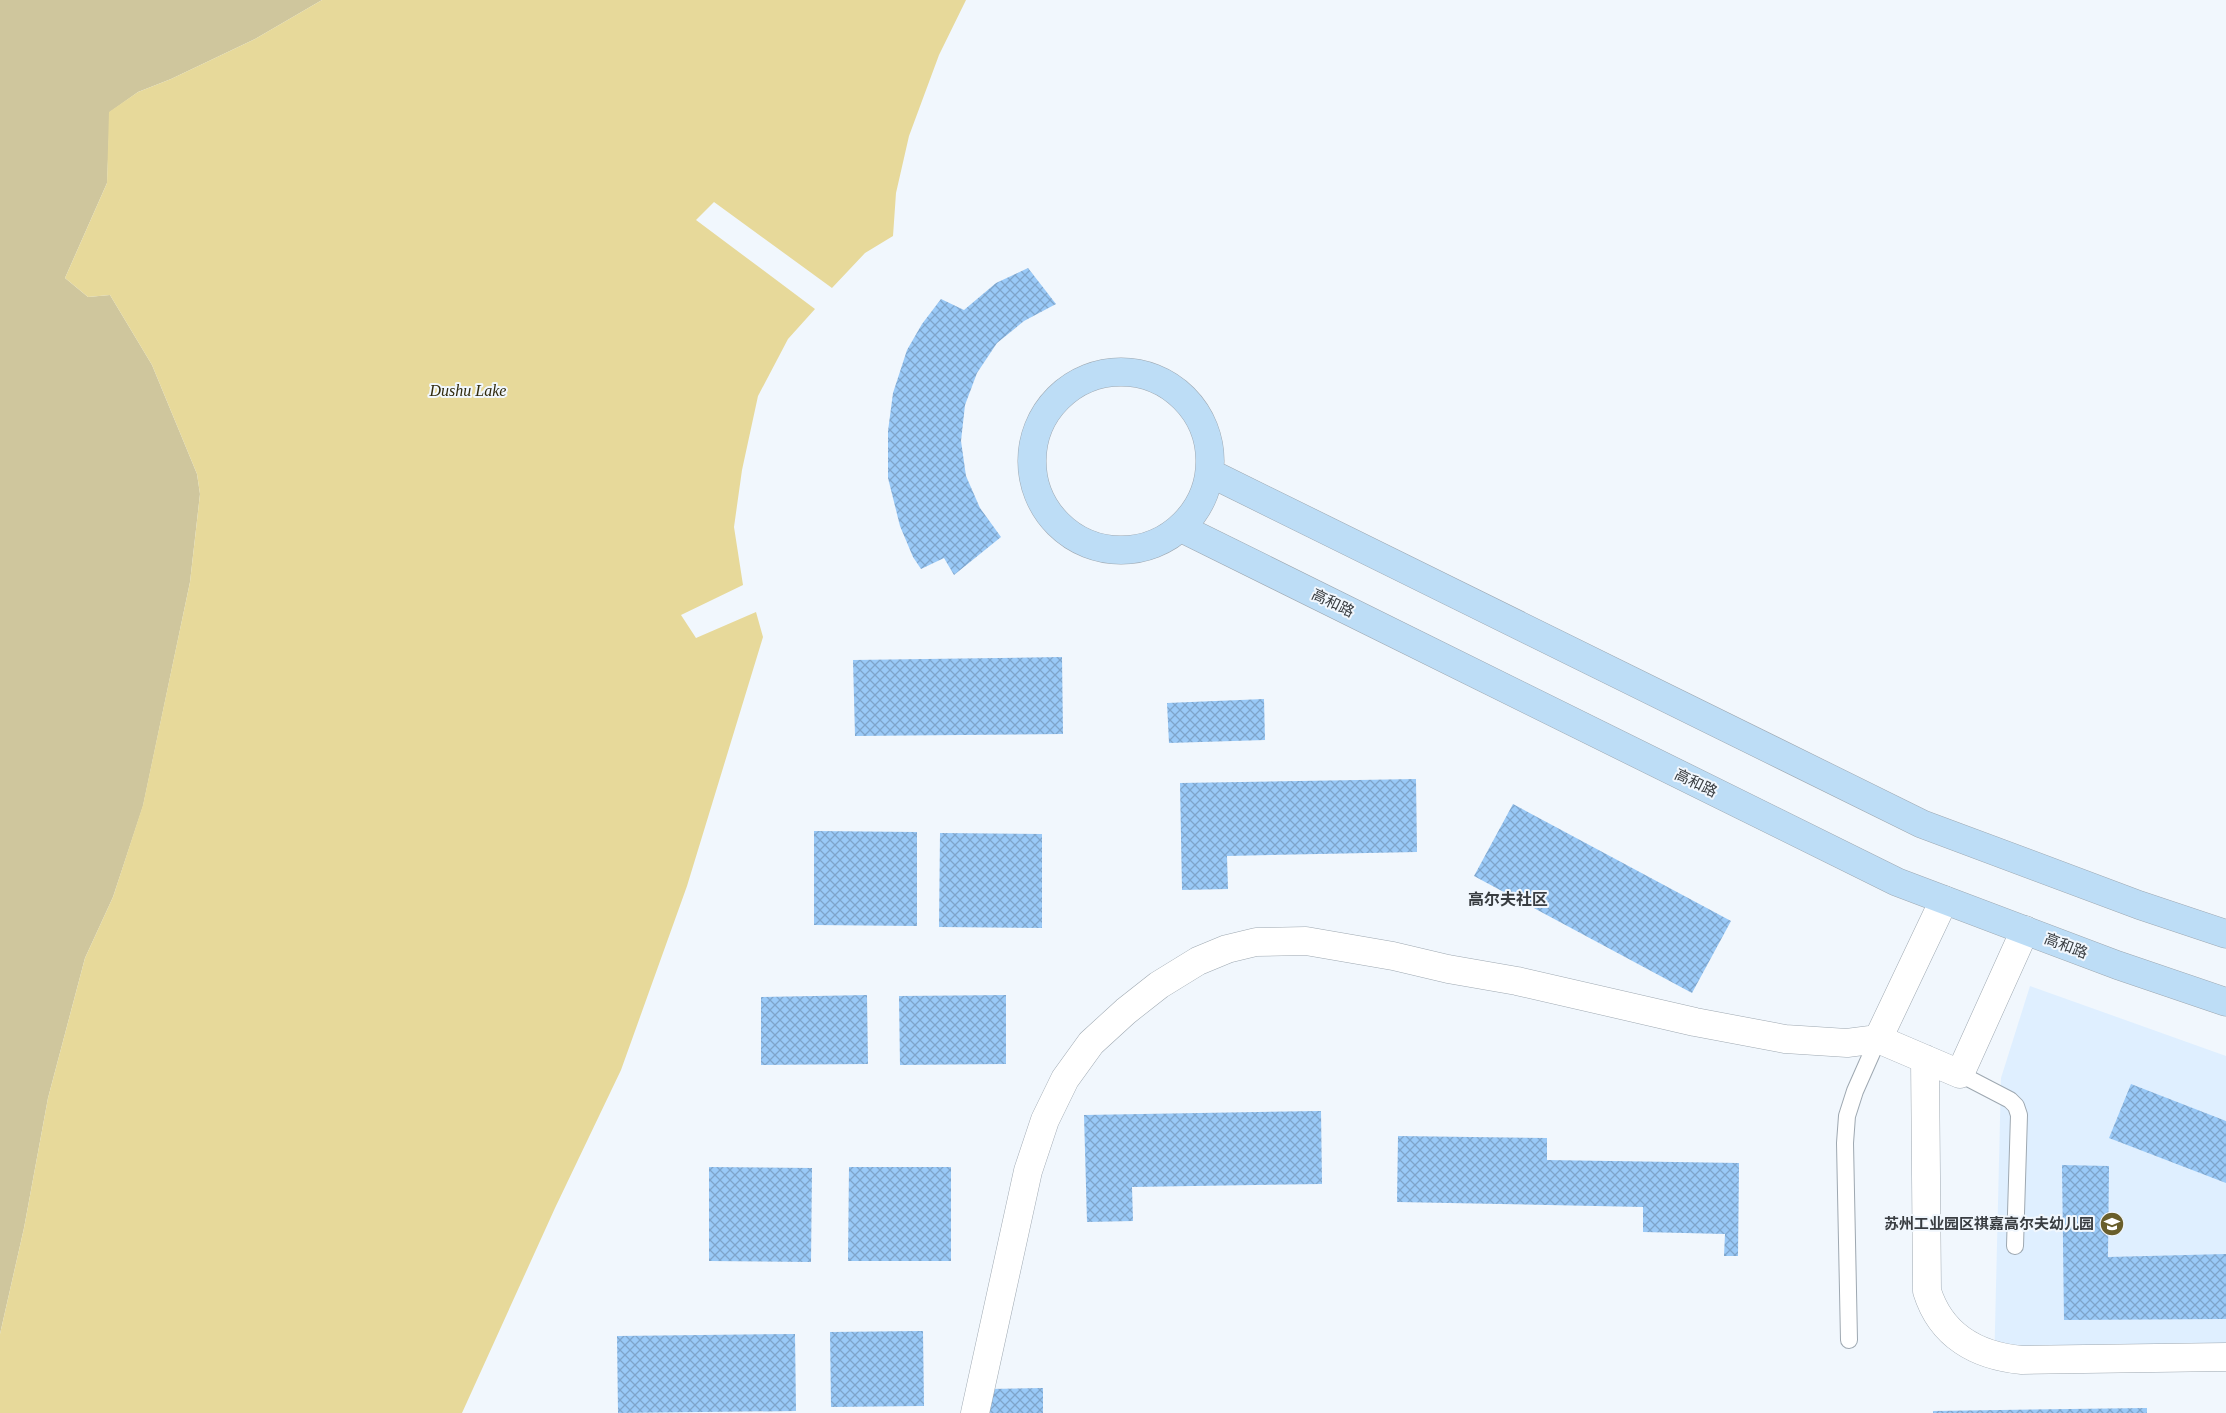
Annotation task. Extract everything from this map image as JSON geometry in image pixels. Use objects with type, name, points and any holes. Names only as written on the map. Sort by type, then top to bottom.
[{"type":"main road","points":[[1107,372],[1140,374],[1171,387],[1194,410],[1208,440],[1210,473],[1207,488],[1200,503],[1181,528],[1152,544],[1120,550],[1087,544],[1059,526],[1040,499],[1031,468],[1035,434],[1050,405],[1075,384],[1107,372]]},
{"type":"main road","points":[[1210,473],[1922,824],[2139,905],[2226,934]]},
{"type":"main road","name":"高和路","points":[[1181,528],[1897,882],[2117,965],[2226,1002]]},
{"type":"street","points":[[1878,1039],[1944,900]]},
{"type":"street","points":[[975,1413],[1004,1272],[1028,1171],[1045,1120],[1065,1078],[1091,1043],[1126,1010],[1159,985],[1205,958],[1227,949],[1256,942],[1306,941],[1517,981],[1696,1022],[1785,1039],[1847,1044],[1878,1039],[1960,1074],[2025,930]]},
{"type":"street","points":[[1925,1059],[1927,1291],[1932,1308],[1949,1330],[1978,1349],[2006,1359],[2226,1357]]},
{"type":"lane","points":[[1848,1340],[1845,1143],[1847,1116],[1855,1091],[1878,1039]]},
{"type":"lane","points":[[1960,1074],[2010,1100],[2016,1106],[2019,1115],[2015,1246]]},
{"type":"shaded area","points":[[0,0],[322,0],[255,39],[171,79],[138,92],[110,112],[107,183],[65,278],[88,297],[110,295],[152,365],[197,474],[200,494],[190,582],[143,806],[113,897],[85,958],[48,1098],[24,1228],[0,1334]]},
{"type":"shaded area","name":"苏州工业园区祺嘉高尔夫幼儿园","points":[[2030,986],[2226,1056],[2226,1371],[1994,1370],[2001,1078]]},
{"type":"water","name":"Dushu Lake","points":[[322,0],[966,0],[939,55],[909,136],[896,193],[893,236],[865,253],[832,288],[714,202],[696,220],[815,309],[788,339],[758,396],[742,470],[734,527],[743,585],[681,615],[696,638],[756,612],[763,637],[687,886],[621,1070],[555,1208],[462,1413],[0,1413],[0,1334],[24,1228],[48,1098],[85,958],[113,897],[143,805],[190,582],[200,494],[197,474],[152,365],[110,295],[88,297],[65,278],[107,183],[109,112],[138,92],[171,79],[255,39]]},
{"type":"building","points":[[1028,268],[1056,304],[1024,321],[997,343],[977,373],[965,405],[961,441],[966,476],[980,508],[1001,537],[954,575],[944,558],[921,569],[913,557],[900,526],[888,478],[888,431],[893,393],[907,350],[922,324],[941,299],[964,310],[996,283]]},
{"type":"building","points":[[1062,657],[1063,734],[855,736],[853,660]]},
{"type":"building","points":[[1264,699],[1265,740],[1169,743],[1167,703]]},
{"type":"building","points":[[1416,779],[1417,852],[1227,856],[1228,889],[1182,890],[1180,783]]},
{"type":"building","points":[[1513,804],[1731,921],[1692,993],[1474,876]]},
{"type":"building","points":[[814,831],[917,832],[917,926],[814,925]]},
{"type":"building","points":[[940,833],[1042,834],[1042,928],[939,927]]},
{"type":"building","points":[[867,995],[868,1064],[761,1065],[761,997]]},
{"type":"building","points":[[1006,995],[1006,1064],[900,1065],[899,996]]},
{"type":"building","points":[[2131,1084],[2226,1121],[2226,1183],[2109,1138]]},
{"type":"building","points":[[1321,1111],[1322,1184],[1132,1187],[1133,1221],[1087,1222],[1084,1115]]},
{"type":"building","points":[[1398,1136],[1547,1138],[1547,1160],[1739,1163],[1738,1256],[1724,1256],[1725,1234],[1643,1232],[1643,1207],[1397,1202]]},
{"type":"building","points":[[2062,1165],[2109,1166],[2108,1257],[2226,1254],[2226,1319],[2064,1320]]},
{"type":"building","points":[[709,1167],[812,1168],[811,1262],[709,1261]]},
{"type":"building","points":[[849,1167],[951,1167],[951,1261],[848,1261]]},
{"type":"building","points":[[923,1331],[924,1406],[831,1407],[830,1332]]},
{"type":"building","points":[[795,1334],[796,1411],[618,1413],[617,1336]]},
{"type":"building","points":[[1043,1388],[1043,1413],[989,1413],[988,1389]]},
{"type":"building","points":[[2147,1408],[2147,1413],[1933,1413],[1933,1411]]},
{"type":"place","name":"苏州工业园区祺嘉高尔夫幼儿园","points":[[2112,1224]]},
{"type":"district","name":"高尔夫社区","points":[[1508,899]]}]
